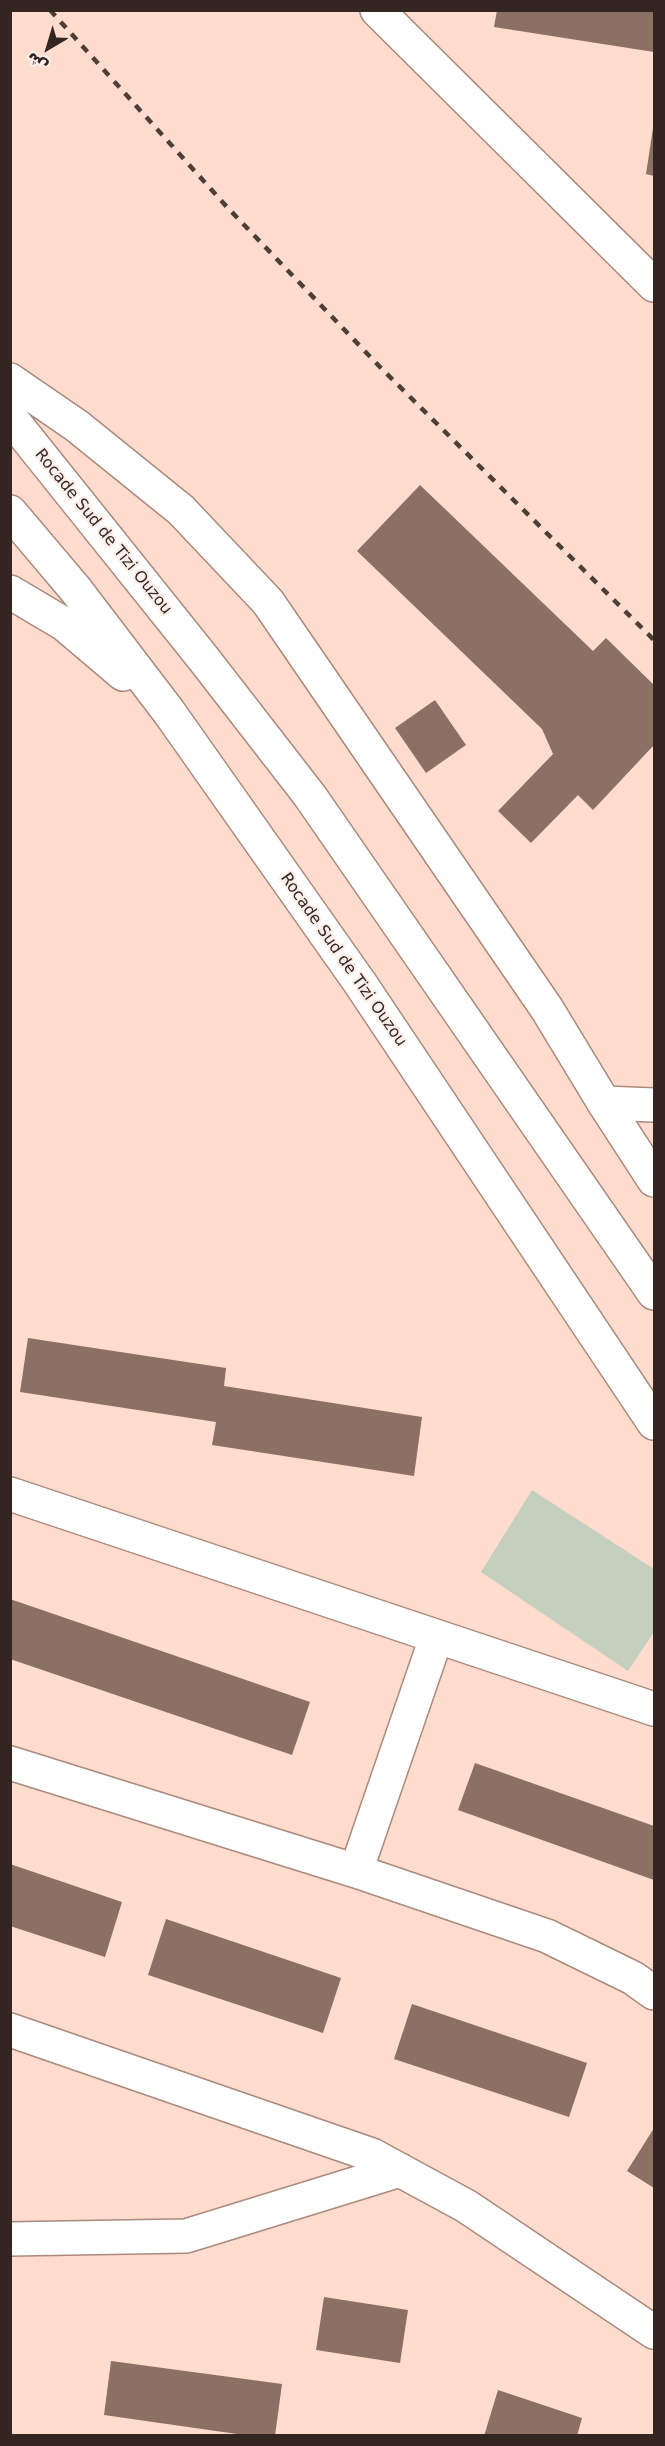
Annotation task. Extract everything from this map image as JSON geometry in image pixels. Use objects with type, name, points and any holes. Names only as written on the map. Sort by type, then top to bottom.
[{"type":"main road","points":[[377,10],[654,285]]},
{"type":"main road","points":[[10,380],[77,426],[181,510],[268,602],[547,1009],[654,1180]]},
{"type":"main road","name":"Rocade Sud de Tizi Ouzou","points":[[10,417],[310,796],[654,1293]]},
{"type":"main road","name":"Rocade Sud de Tizi Ouzou","points":[[10,512],[76,590],[169,712],[360,983],[654,1423]]},
{"type":"main road","points":[[10,592],[64,624],[169,712]]},
{"type":"main road","points":[[604,1103],[654,1105]]},
{"type":"main road","points":[[10,1494],[654,1709]]},
{"type":"main road","points":[[356,1871],[436,1638]]},
{"type":"main road","points":[[10,1763],[356,1871],[547,1935],[633,1978],[654,1993]]},
{"type":"main road","points":[[10,2030],[372,2155],[466,2206],[654,2332]]},
{"type":"main road","points":[[10,2239],[186,2236],[400,2170]]},
{"type":"green space","points":[[532,1490],[654,1569],[654,1632],[628,1671],[481,1572]]},
{"type":"building","points":[[497,10],[654,10],[654,52],[494,27]]},
{"type":"building","points":[[654,128],[654,176],[646,174]]},
{"type":"building","points":[[420,485],[593,651],[606,638],[654,685],[654,745],[593,810],[578,795],[531,843],[498,811],[553,754],[542,729],[357,551]]},
{"type":"building","points":[[435,700],[466,745],[426,773],[395,728]]},
{"type":"building","points":[[28,1338],[226,1368],[224,1386],[422,1417],[414,1476],[212,1445],[216,1422],[20,1392]]},
{"type":"building","points":[[10,1599],[310,1702],[292,1755],[10,1659]]},
{"type":"building","points":[[475,1763],[654,1826],[654,1880],[458,1810]]},
{"type":"building","points":[[10,1864],[122,1902],[105,1957],[10,1926]]},
{"type":"building","points":[[166,1919],[341,1978],[323,2033],[148,1975]]},
{"type":"building","points":[[412,2004],[587,2063],[569,2117],[394,2059]]},
{"type":"building","points":[[654,2128],[654,2188],[627,2171]]},
{"type":"building","points":[[324,2297],[408,2310],[400,2363],[316,2350]]},
{"type":"building","points":[[111,2361],[282,2384],[275,2436],[251,2436],[104,2415]]},
{"type":"building","points":[[498,2390],[582,2418],[577,2436],[484,2436]]},
{"type":"railway","points":[[50,10],[227,207],[380,367],[654,640]]}]
